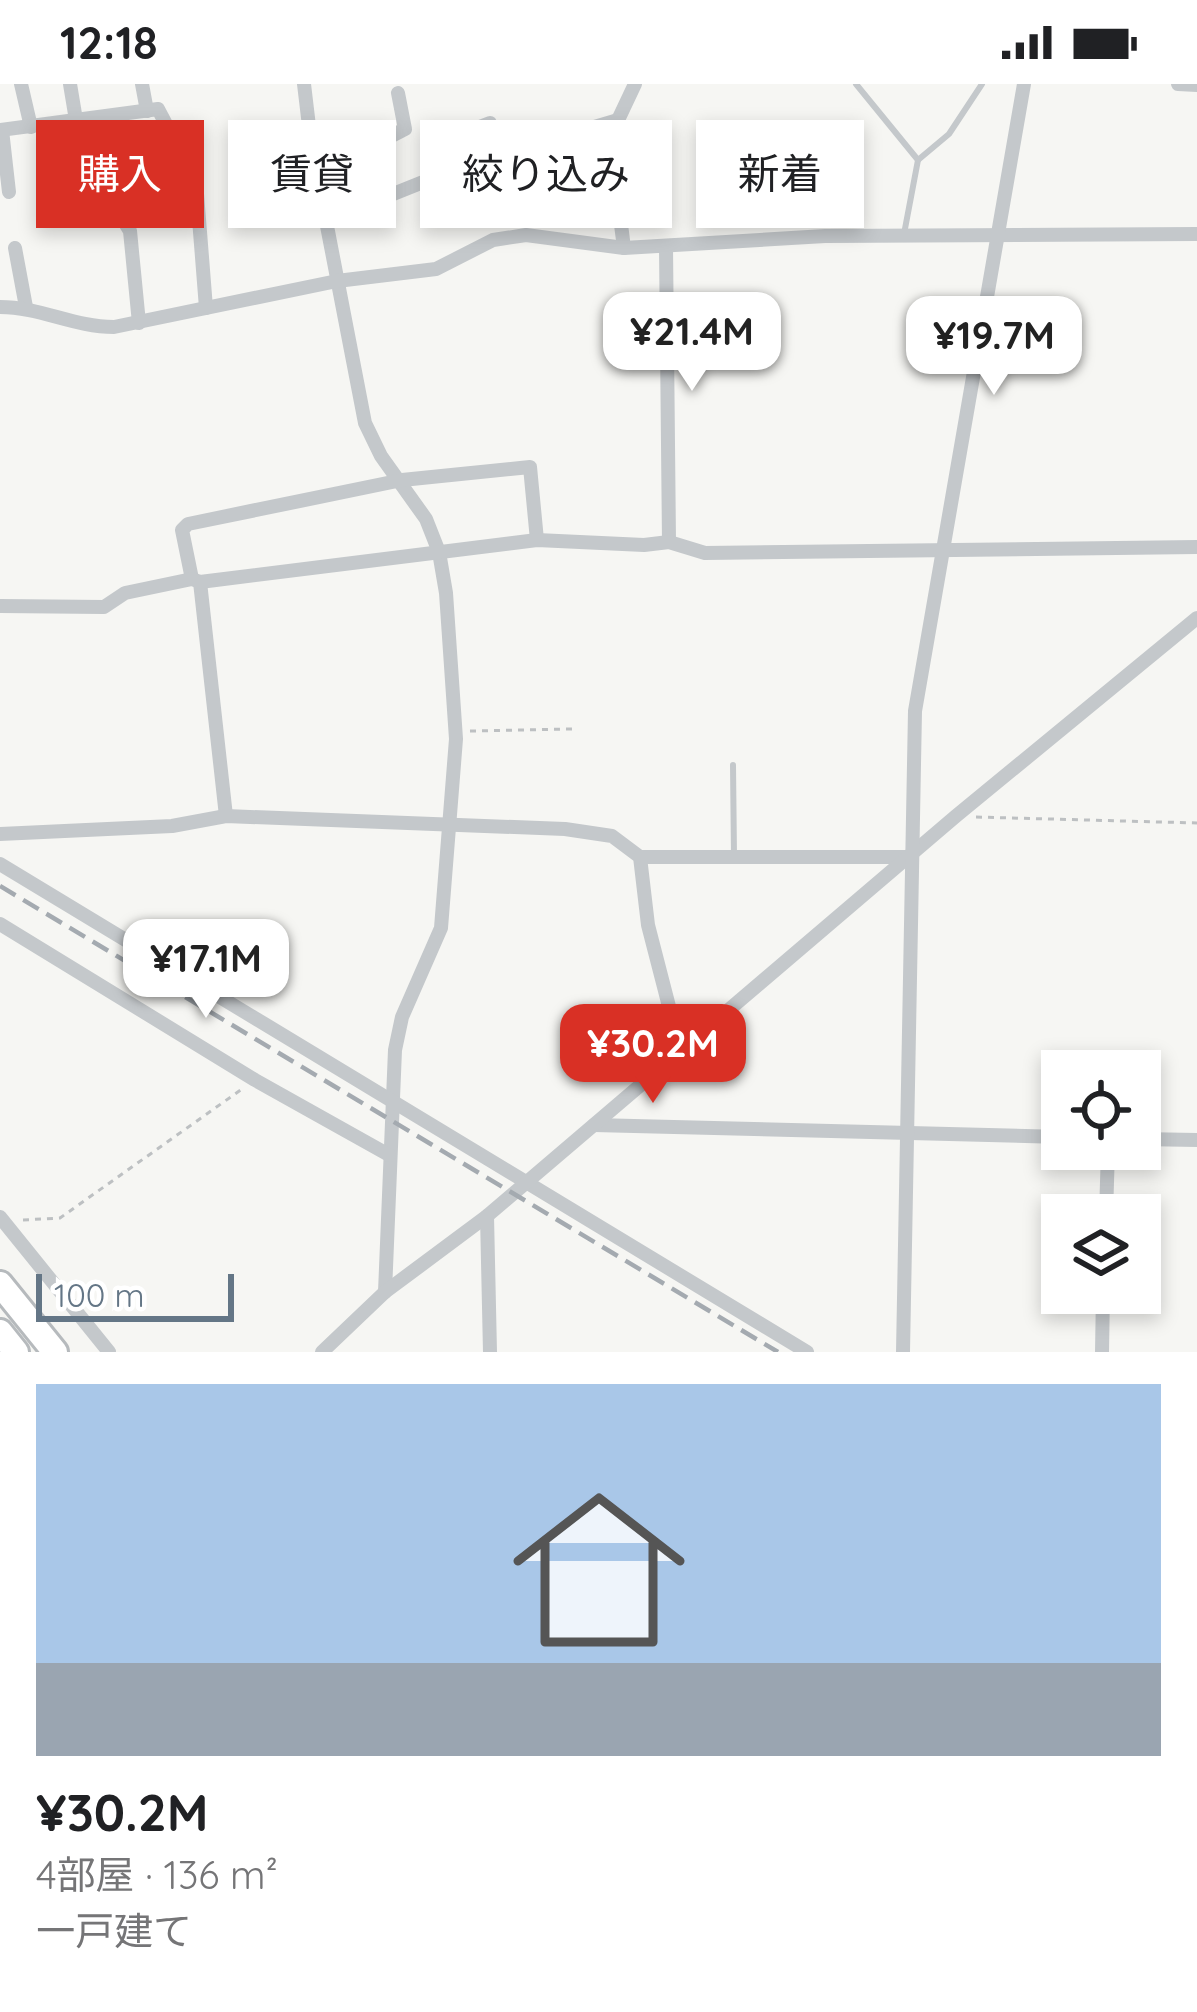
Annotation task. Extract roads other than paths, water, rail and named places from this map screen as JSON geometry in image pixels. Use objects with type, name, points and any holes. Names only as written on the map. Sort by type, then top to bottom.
[{"type":"highway","points":[[0,1284],[55,1352]]},
{"type":"highway","points":[[0,1332],[16,1352]]},
{"type":"street","points":[[21,84],[31,127]]},
{"type":"street","points":[[70,84],[82,120],[158,109],[196,181],[206,308]]},
{"type":"street","points":[[142,84],[147,111]]},
{"type":"street","points":[[304,84],[308,120]]},
{"type":"street","points":[[617,120],[634,84]]},
{"type":"street","points":[[903,1352],[914,711],[1024,84]]},
{"type":"street","points":[[1178,84],[1197,85]]},
{"type":"street","points":[[396,134],[405,129],[398,93]]},
{"type":"street","points":[[9,192],[1,130],[36,126]]},
{"type":"street","points":[[128,228],[139,323]]},
{"type":"street","points":[[327,228],[365,423],[381,456],[426,519],[439,552],[456,732],[441,928],[402,1017],[390,1102],[385,1292]]},
{"type":"street","points":[[621,228],[624,248]]},
{"type":"street","points":[[0,307],[26,307],[83,327],[139,323],[337,280],[436,269],[493,240],[526,235],[624,248],[666,248],[904,234],[1197,234]]},
{"type":"street","points":[[15,248],[26,307]]},
{"type":"street","points":[[666,248],[669,542]]},
{"type":"street","points":[[226,816],[196,580],[182,530],[188,524],[402,480],[530,467],[537,540]]},
{"type":"street","points":[[0,606],[104,607],[125,593],[196,580],[537,540],[669,542],[705,553],[1197,547]]},
{"type":"street","points":[[322,1352],[385,1292],[487,1216],[956,816],[1197,618]]},
{"type":"street","points":[[0,834],[172,826],[226,816],[602,833],[620,839],[640,857],[648,925],[680,1049]]},
{"type":"street","points":[[640,857],[911,855]]},
{"type":"street","points":[[0,864],[807,1352]]},
{"type":"street","points":[[0,924],[255,1080],[389,1155]]},
{"type":"street","points":[[593,1125],[1041,1136]]},
{"type":"street","points":[[1161,1139],[1197,1140]]},
{"type":"street","points":[[487,1216],[490,1352]]},
{"type":"street","points":[[2,1219],[109,1352]]},
{"type":"street","points":[[1102,1352],[1103,1314]]},
{"type":"lane","points":[[856,84],[918,160]]},
{"type":"lane","points":[[904,234],[918,160],[949,134],[982,84]]},
{"type":"lane","points":[[733,765],[734,856]]},
{"type":"railway","points":[[0,886],[778,1352]]}]
